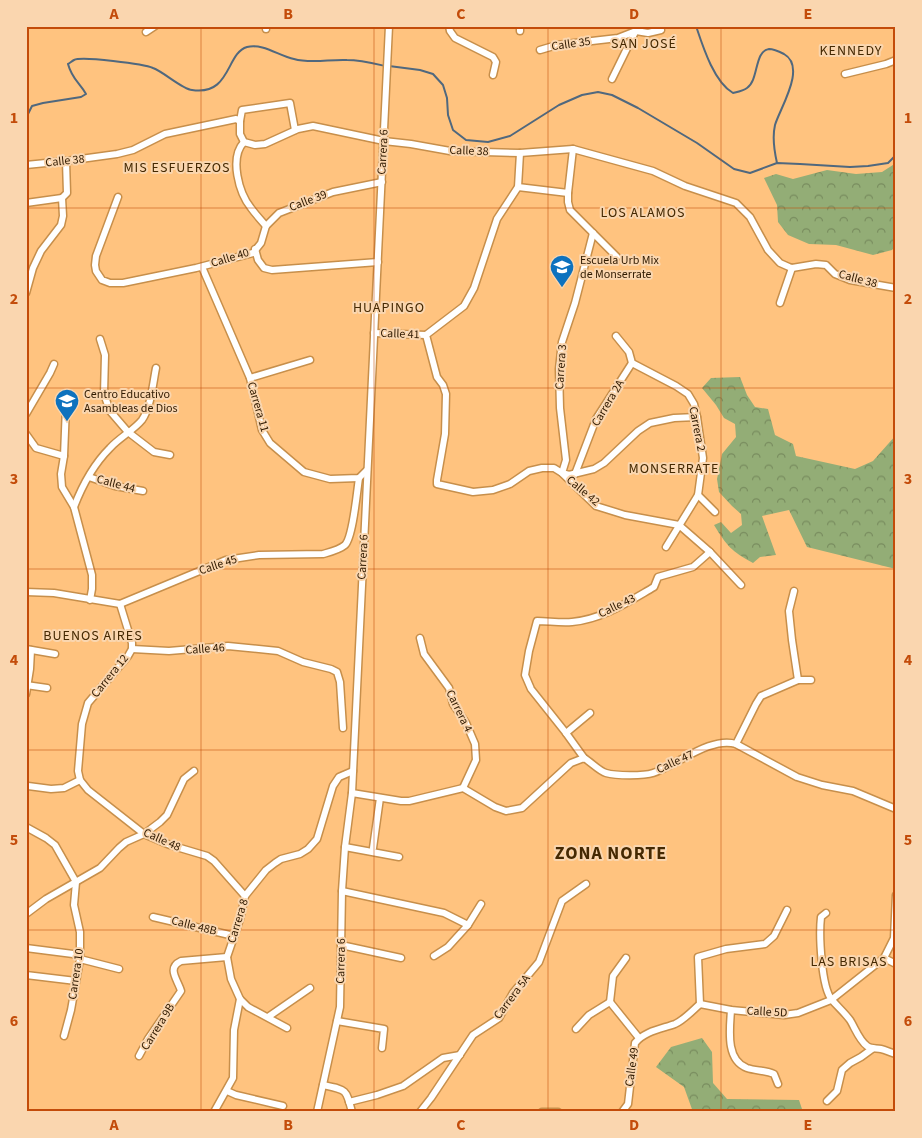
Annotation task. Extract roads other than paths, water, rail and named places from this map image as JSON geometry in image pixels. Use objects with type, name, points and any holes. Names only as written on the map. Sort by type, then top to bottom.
[{"type":"street","points":[[146,32],[155,26]]},
{"type":"street","name":"Carrera 6","points":[[317,1112],[340,1007],[342,891],[352,793],[389,26]]},
{"type":"street","points":[[449,26],[455,38],[493,57],[496,62],[493,76]]},
{"type":"street","points":[[612,79],[637,28]]},
{"type":"street","name":"Calle 35","points":[[540,50],[557,44],[618,38],[637,28],[648,33],[660,28]]},
{"type":"street","points":[[845,74],[896,60]]},
{"type":"street","points":[[266,226],[250,207],[238,181],[237,162],[240,147],[244,142],[240,134],[242,110],[290,103],[295,130]]},
{"type":"street","name":"Calle 38","points":[[26,165],[117,154],[133,150],[165,134],[236,119],[240,121]]},
{"type":"street","name":"Calle 38","points":[[244,142],[255,145],[265,144],[295,130],[313,126],[384,141],[450,151],[520,153],[573,150],[653,171],[686,186],[736,203],[750,217],[768,250],[780,263],[792,268],[816,264],[826,266],[835,274],[850,280],[896,288]]},
{"type":"street","points":[[573,150],[568,193],[570,210],[616,258]]},
{"type":"street","points":[[426,335],[464,306],[474,288],[497,219],[518,187],[520,153]]},
{"type":"street","points":[[26,203],[62,198],[67,193],[66,161]]},
{"type":"street","name":"Calle 39","points":[[256,249],[261,243],[266,226],[278,213],[333,192],[382,182]]},
{"type":"street","points":[[518,187],[568,193]]},
{"type":"street","name":"Calle 40","points":[[118,197],[96,256],[96,271],[102,280],[110,283],[123,283],[202,267],[252,253],[256,249]]},
{"type":"street","points":[[26,293],[33,268],[41,251],[61,225],[63,216],[62,198]]},
{"type":"street","name":"Carrera 3","points":[[562,474],[566,460],[560,408],[559,369],[562,342],[576,303],[593,233]]},
{"type":"street","name":"Calle 40","points":[[256,249],[258,260],[264,268],[272,270],[378,262]]},
{"type":"street","name":"Carrera 11","points":[[202,267],[250,378],[262,430],[270,443],[304,472],[330,479],[358,478]]},
{"type":"street","points":[[780,303],[792,268]]},
{"type":"street","name":"Calle 41","points":[[374,333],[426,335]]},
{"type":"street","name":"Calle 42","points":[[426,335],[437,377],[443,384],[446,394],[445,434],[436,480],[437,484],[473,492],[493,490],[510,484],[529,471],[554,468],[596,506],[625,515],[679,525],[710,552],[741,585]]},
{"type":"street","name":"Carrera 2","points":[[616,336],[628,352],[632,362],[688,394],[694,404],[703,458],[698,494],[666,547]]},
{"type":"street","points":[[100,339],[105,355],[104,394],[110,411],[128,432],[154,452],[170,455]]},
{"type":"street","points":[[250,378],[310,360]]},
{"type":"street","name":"Carrera 2A","points":[[575,474],[596,419],[632,362]]},
{"type":"street","points":[[26,414],[54,364]]},
{"type":"street","points":[[74,506],[89,477],[110,448],[142,420],[149,404],[156,368]]},
{"type":"street","points":[[66,406],[64,456],[61,474],[62,487],[74,506],[92,576],[90,600]]},
{"type":"street","points":[[562,474],[569,475],[594,469],[604,463],[638,431],[650,424],[674,418],[697,417]]},
{"type":"street","points":[[26,434],[36,448]]},
{"type":"street","points":[[26,445],[64,456]]},
{"type":"street","points":[[358,478],[367,470]]},
{"type":"street","name":"Calle 44","points":[[89,477],[115,486],[143,491]]},
{"type":"street","name":"Calle 45","points":[[120,604],[226,560],[259,554],[323,554],[340,549],[347,543],[350,532],[358,478]]},
{"type":"street","points":[[698,494],[715,512]]},
{"type":"street","name":"Calle 43","points":[[537,621],[570,622],[606,614],[654,587],[658,577],[693,567],[710,552]]},
{"type":"street","points":[[794,591],[789,611],[798,680]]},
{"type":"street","points":[[26,592],[54,594],[120,604]]},
{"type":"street","name":"Carrera 12","points":[[80,780],[78,771],[82,724],[88,703],[128,656],[132,648],[120,604]]},
{"type":"street","name":"Calle 47","points":[[537,621],[529,651],[526,675],[531,689],[584,758],[606,773],[623,775],[652,773],[710,746],[729,742],[736,744]]},
{"type":"street","name":"Carrera 4","points":[[420,638],[424,654],[449,688],[453,704],[466,723],[475,744],[476,760],[463,788]]},
{"type":"street","name":"Calle 46","points":[[132,648],[169,651],[228,646],[278,650],[303,662],[331,669],[337,672],[340,682],[344,728]]},
{"type":"street","points":[[26,694],[29,650],[55,654]]},
{"type":"street","points":[[811,680],[798,680],[762,696],[752,710],[736,744],[798,777],[822,785],[853,791],[896,809]]},
{"type":"street","points":[[27,685],[47,688]]},
{"type":"street","points":[[566,733],[590,713]]},
{"type":"street","points":[[352,793],[409,801],[463,788],[495,807],[506,811],[522,808],[571,763],[584,758]]},
{"type":"street","points":[[26,914],[46,899],[100,868],[126,842],[144,834],[160,822],[167,815],[184,779],[194,770]]},
{"type":"street","name":"Carrera 8","points":[[240,999],[231,979],[228,956],[245,896],[274,863],[300,854],[308,849],[316,838],[333,786],[339,777],[353,771]]},
{"type":"street","points":[[28,786],[51,789],[64,788],[80,780]]},
{"type":"street","name":"Calle 48","points":[[80,780],[88,790],[144,834],[170,845],[207,856],[214,861],[245,896]]},
{"type":"street","points":[[373,848],[380,798]]},
{"type":"street","points":[[26,827],[46,838],[54,845],[76,882]]},
{"type":"street","points":[[345,847],[399,857]]},
{"type":"street","name":"Carrera 10","points":[[64,1036],[80,960],[80,932],[74,905],[76,882]]},
{"type":"street","name":"Carrera 5A","points":[[420,1112],[473,1035],[499,1018],[513,993],[539,962],[562,901],[586,884]]},
{"type":"street","points":[[342,891],[444,912],[468,926]]},
{"type":"street","points":[[831,1000],[884,958],[895,938],[896,895]]},
{"type":"street","points":[[434,956],[448,947],[468,926],[481,904]]},
{"type":"street","points":[[639,1038],[676,1023],[700,1004],[698,957],[726,949],[765,944],[774,936],[787,910]]},
{"type":"street","points":[[826,913],[822,917],[820,930],[822,966],[826,989],[831,1000],[843,1010],[865,1045],[872,1049],[882,1049],[896,1054]]},
{"type":"street","name":"Calle 48B","points":[[154,917],[234,936]]},
{"type":"street","points":[[341,945],[401,958]]},
{"type":"street","points":[[26,948],[73,954],[80,960],[119,968]]},
{"type":"street","name":"Carrera 9B","points":[[139,1056],[148,1039],[181,991],[174,978],[174,966],[176,963],[228,956]]},
{"type":"street","points":[[576,1028],[589,1015],[610,1002],[613,976],[626,958]]},
{"type":"street","points":[[884,958],[896,964]]},
{"type":"street","points":[[26,975],[76,981]]},
{"type":"street","points":[[268,1018],[310,988]]},
{"type":"street","points":[[240,999],[248,1007],[288,1028]]},
{"type":"street","points":[[214,1112],[233,1078],[234,1030],[240,999]]},
{"type":"street","name":"Calle 5D","points":[[700,1004],[731,1010],[784,1014],[798,1013],[831,1000]]},
{"type":"street","name":"Calle 49","points":[[610,1002],[639,1038],[635,1043],[628,1104],[622,1112]]},
{"type":"street","points":[[731,1010],[730,1035],[734,1056],[741,1064],[748,1068],[768,1071],[774,1074],[778,1084]]},
{"type":"street","points":[[337,1020],[384,1029],[382,1048]]},
{"type":"street","points":[[827,1101],[837,1090],[842,1070],[872,1049]]},
{"type":"street","points":[[349,1102],[403,1086],[442,1058],[460,1055]]},
{"type":"street","points":[[323,1086],[340,1088],[347,1095],[352,1112]]},
{"type":"street","points":[[227,1090],[236,1095],[283,1106]]},
{"type":"street","points":[[542,1112],[558,1112]]},
{"type":"waterway","points":[[696,26],[715,73],[726,88],[733,93],[744,90],[751,84],[764,51],[769,49],[776,51],[784,54],[790,60],[793,68],[793,78],[774,130],[777,163]]},
{"type":"waterway","points":[[26,118],[32,106],[81,97],[86,94],[74,77],[68,64],[79,59],[147,66],[157,70],[183,87],[192,90],[205,90],[214,87],[221,81],[240,51],[253,46],[265,48],[300,60],[352,60],[385,66]]},
{"type":"waterway","points":[[389,66],[420,70],[433,74],[443,85],[447,98],[448,115],[453,130],[466,140],[488,142],[510,136],[559,105],[582,95],[598,92],[612,95],[638,108],[697,143],[734,169],[750,173],[777,163],[850,167],[868,166],[888,163],[896,155]]},
{"type":"place","name":"Escuela Urb Mix de Monserrate","points":[[562,288]]},
{"type":"place","name":"Centro Educativo Asambleas de Dios","points":[[67,422]]},
{"type":"district","name":"SAN JOSÉ","points":[[644,44]]},
{"type":"district","name":"KENNEDY","points":[[851,51]]},
{"type":"district","name":"MIS ESFUERZOS","points":[[177,168]]},
{"type":"district","name":"LOS ALAMOS","points":[[643,213]]},
{"type":"district","name":"HUAPINGO","points":[[389,308]]},
{"type":"district","name":"MONSERRATE","points":[[674,469]]},
{"type":"district","name":"BUENOS AIRES","points":[[93,636]]},
{"type":"district","name":"ZONA NORTE","points":[[611,853]]},
{"type":"district","name":"LAS BRISAS","points":[[849,962]]}]
